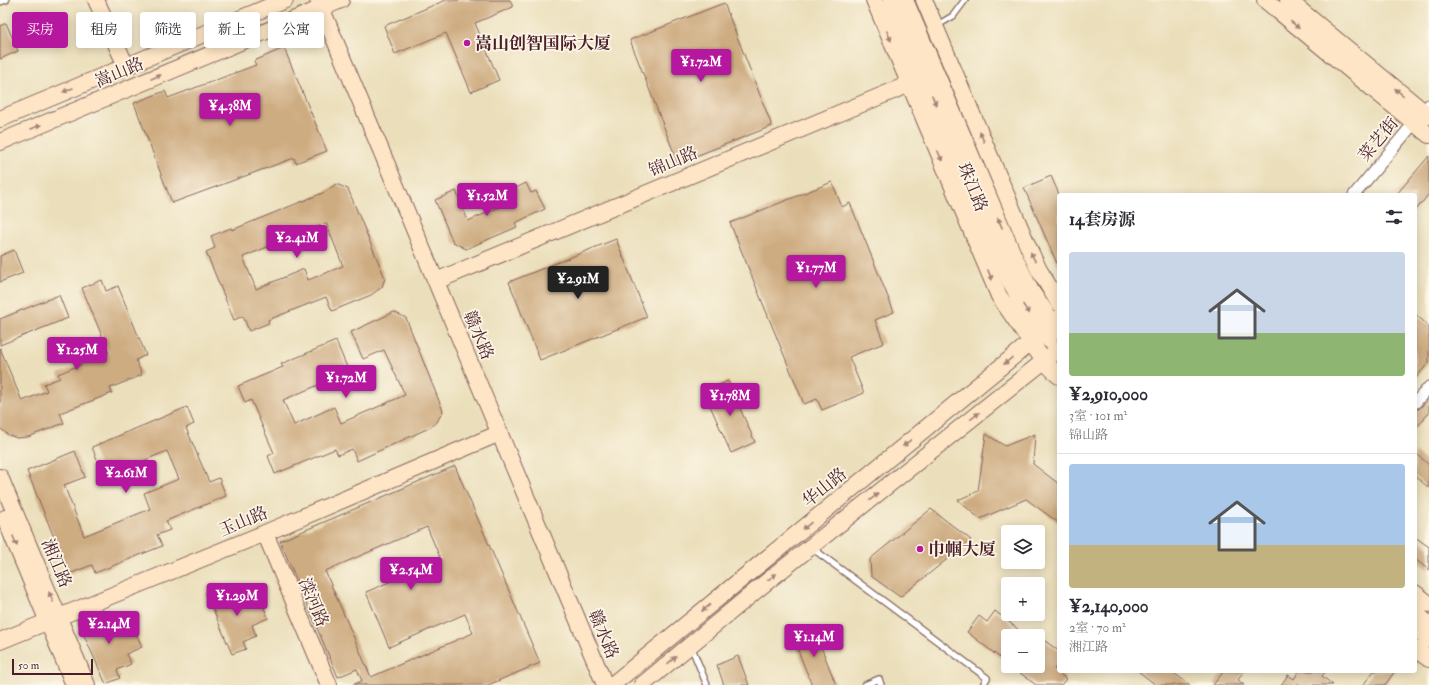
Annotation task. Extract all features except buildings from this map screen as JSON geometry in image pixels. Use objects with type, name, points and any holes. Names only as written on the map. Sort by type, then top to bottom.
[{"type":"main road","points":[[96,0],[126,66]]},
{"type":"main road","name":"嵩山路","points":[[0,119],[285,0]]},
{"type":"main road","name":"珠江路","points":[[874,0],[999,296],[1049,329]]},
{"type":"main road","name":"珠江路","points":[[891,0],[1010,281],[1023,305],[1049,329]]},
{"type":"main road","name":"珠江路","points":[[905,0],[927,31],[1039,270],[1057,300]]},
{"type":"main road","name":"珠江路","points":[[924,0],[927,31],[1013,254],[1057,348]]},
{"type":"main road","points":[[1265,0],[1424,114]]},
{"type":"main road","points":[[1288,0],[1424,114],[1429,135]]},
{"type":"main road","name":"嵩山路","points":[[0,142],[327,2]]},
{"type":"main road","name":"赣水路","points":[[327,2],[500,433],[605,685]]},
{"type":"main road","name":"锦山路","points":[[439,279],[924,78]]},
{"type":"main road","name":"赣水路","points":[[439,279],[612,685]]},
{"type":"main road","name":"珠江路","points":[[1049,329],[1044,361],[1057,374]]},
{"type":"main road","name":"华山路","points":[[612,685],[1049,329]]},
{"type":"main road","points":[[642,685],[810,547],[1057,351]]},
{"type":"main road","name":"玉山路","points":[[0,641],[265,533],[500,433]]},
{"type":"main road","name":"湘江路","points":[[0,477],[54,620],[74,685]]},
{"type":"main road","name":"湘江路","points":[[0,505],[54,620],[87,685]]},
{"type":"main road","name":"滦河路","points":[[265,533],[329,685]]},
{"type":"main road","points":[[1417,595],[1429,604]]},
{"type":"main road","points":[[1417,615],[1429,624]]},
{"type":"main road","points":[[1417,631],[1429,640]]},
{"type":"main road","points":[[1417,650],[1429,659]]},
{"type":"street","name":"菜艺街","points":[[1356,193],[1424,114]]},
{"type":"street","points":[[1417,400],[1429,387]]},
{"type":"lane","points":[[0,2],[6,0]]},
{"type":"lane","points":[[927,31],[953,16],[965,0]]},
{"type":"lane","points":[[810,547],[987,678],[983,685]]},
{"type":"lane","points":[[691,644],[707,685]]},
{"type":"lane","points":[[865,685],[879,679],[881,685]]},
{"type":"place","name":"嵩山创智国际大厦","points":[[467,43]]},
{"type":"place","name":"巾帼大厦","points":[[920,549]]}]
